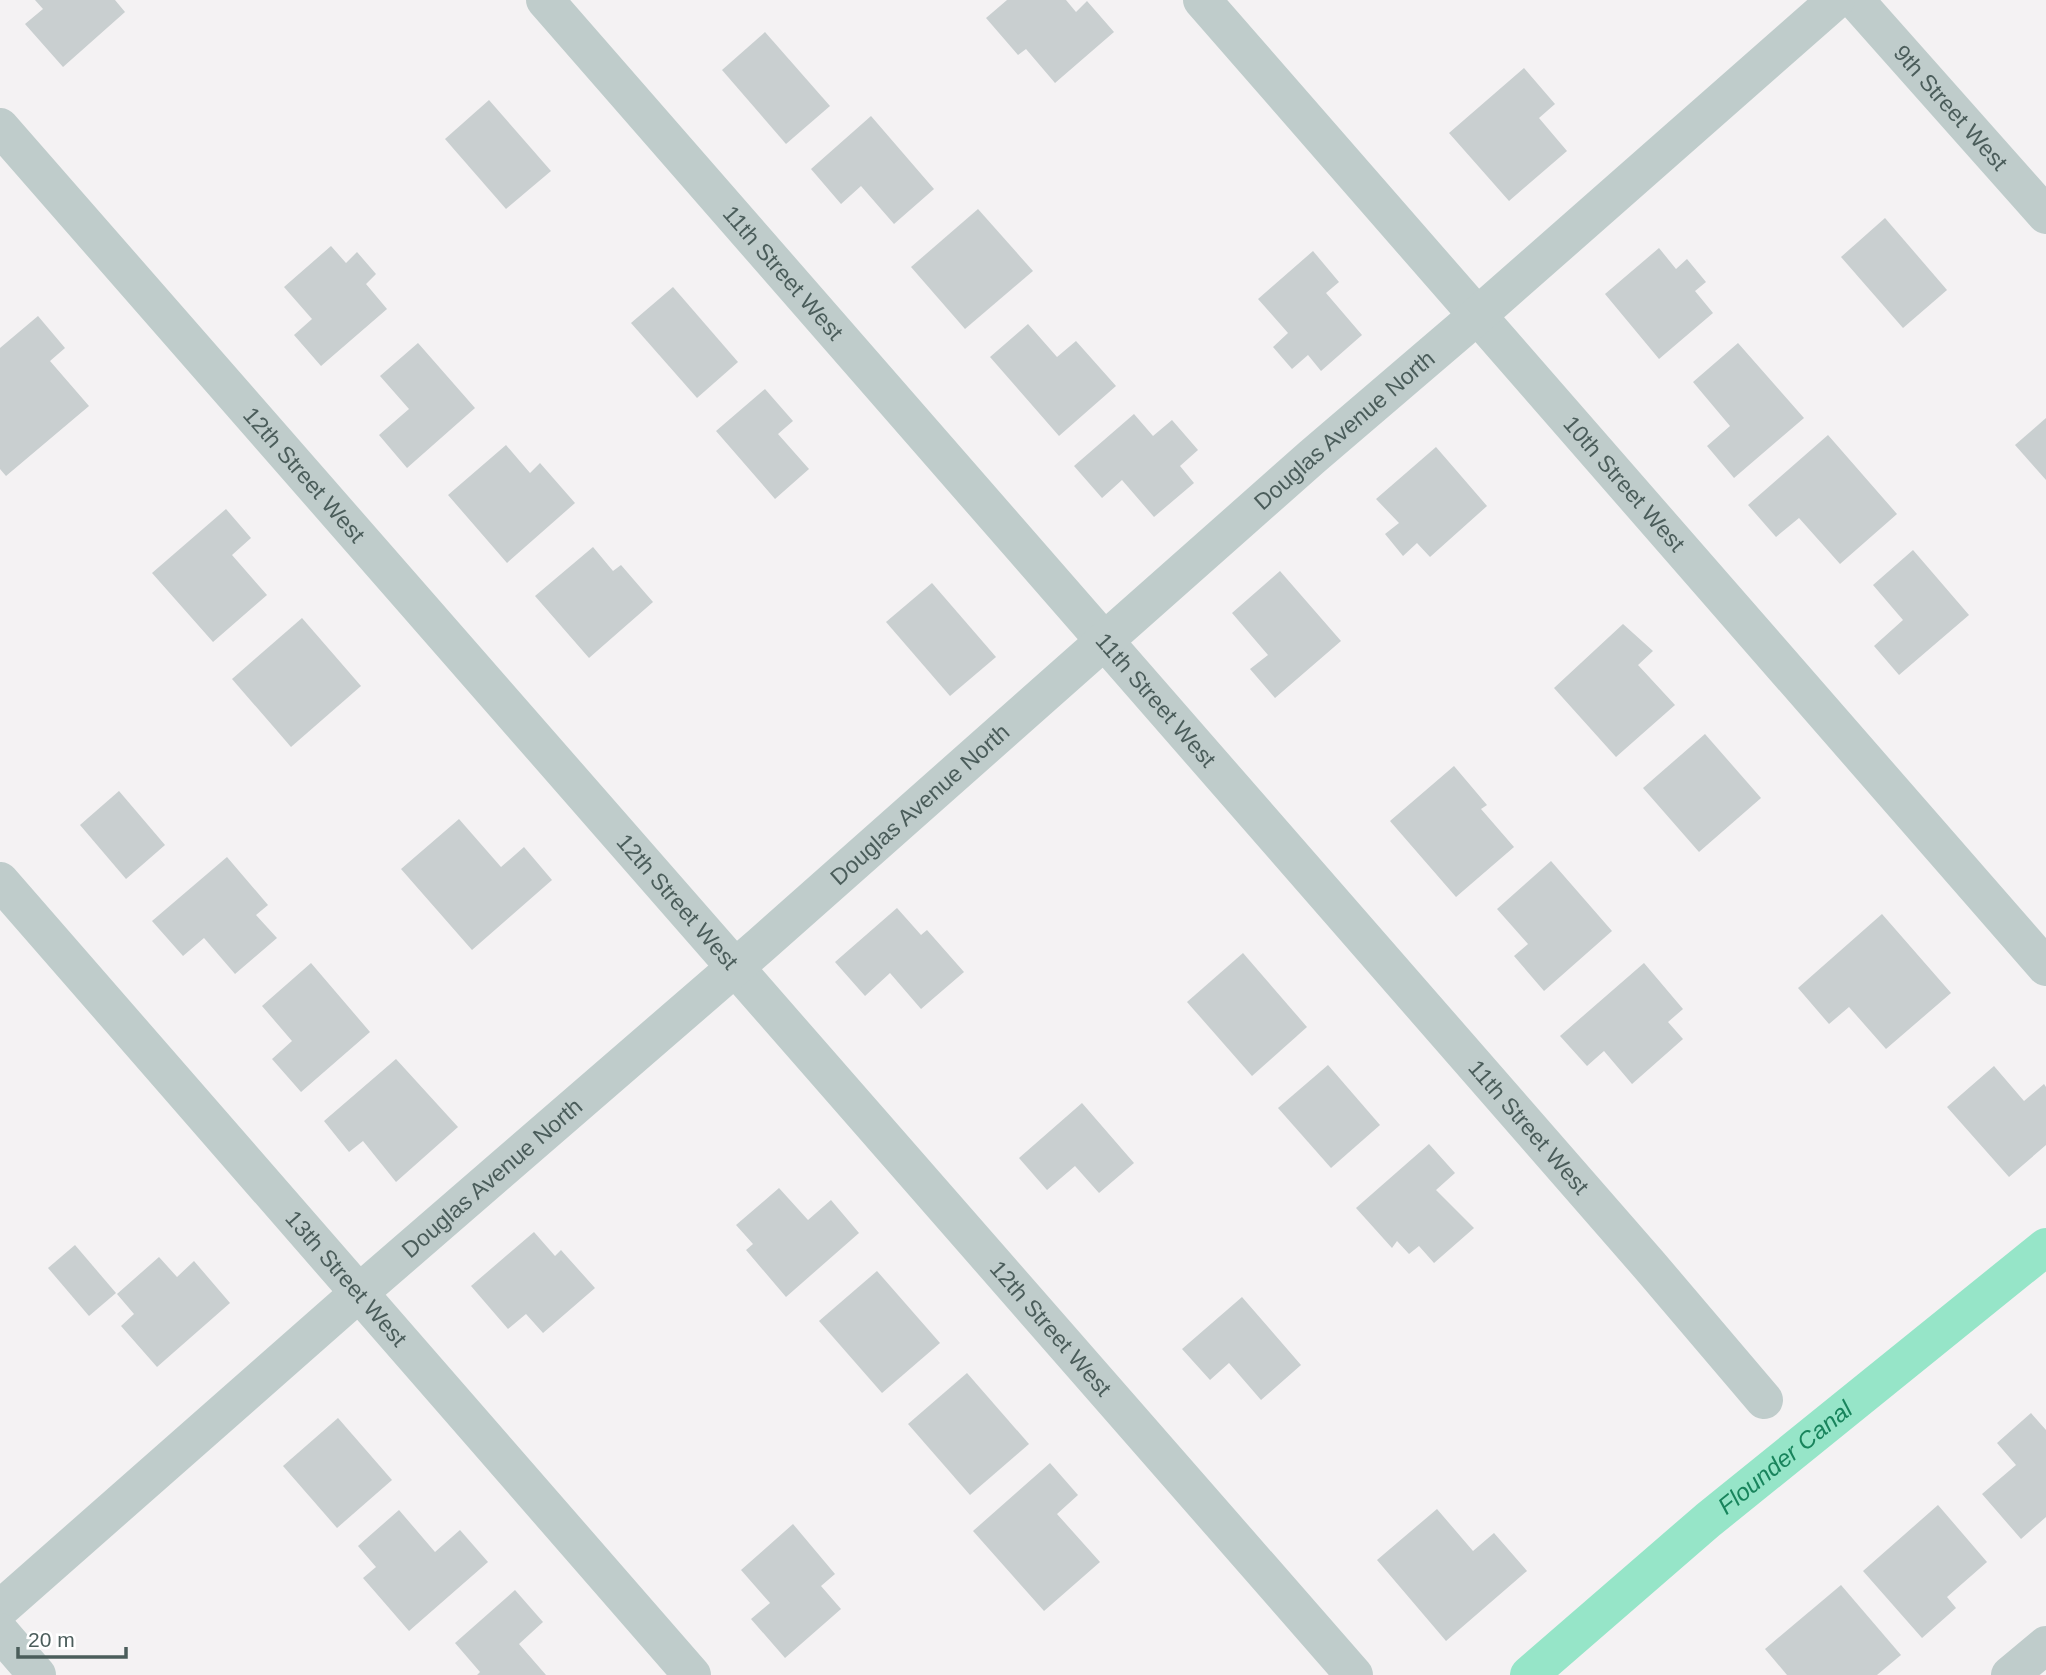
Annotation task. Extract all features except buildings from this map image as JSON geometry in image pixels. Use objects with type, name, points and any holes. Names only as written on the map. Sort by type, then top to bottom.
[{"type":"street","name":"11th Street West","points":[[545,0],[1764,1400]]},
{"type":"street","name":"10th Street West","points":[[1202,0],[2046,967]]},
{"type":"street","name":"Douglas Avenue North","points":[[0,1609],[1836,0]]},
{"type":"street","name":"9th Street West","points":[[1855,0],[2046,215]]},
{"type":"street","name":"12th Street West","points":[[0,127],[1354,1675]]},
{"type":"street","name":"13th Street West","points":[[0,881],[692,1675]]},
{"type":"street","points":[[0,1632],[37,1675]]},
{"type":"street","points":[[2012,1674],[2046,1645]]},
{"type":"waterway","name":"Flounder Canal","points":[[1529,1675],[1708,1520],[2046,1247]]}]
